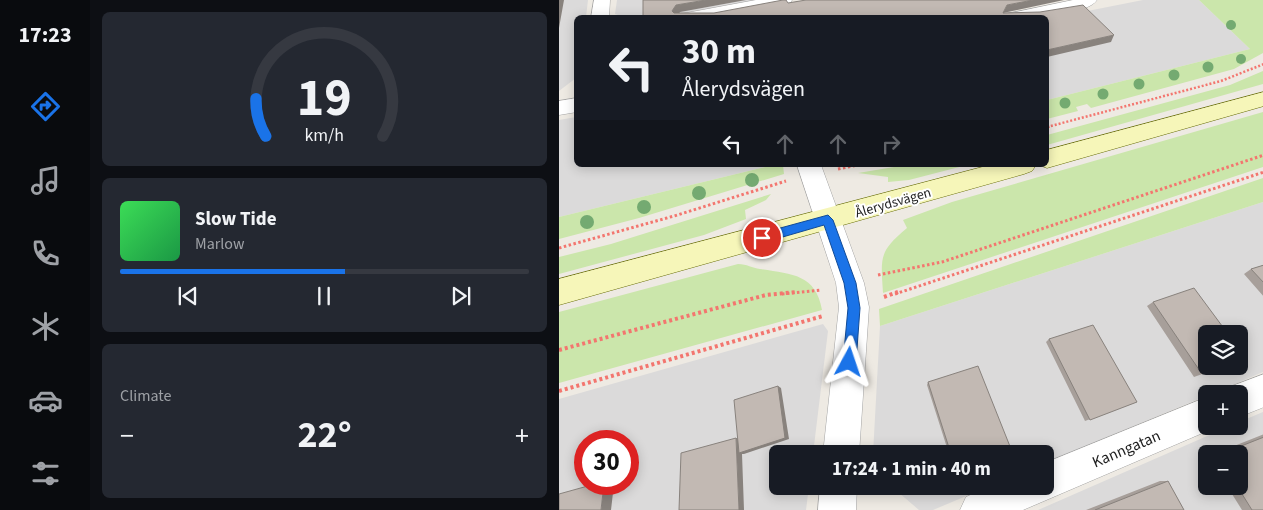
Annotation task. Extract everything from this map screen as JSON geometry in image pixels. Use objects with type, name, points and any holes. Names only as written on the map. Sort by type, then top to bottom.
[{"type":"main road","points":[[1049,158],[1263,99]]},
{"type":"main road","name":"Ålerydsvägen","points":[[559,292],[1017,167]]},
{"type":"street","points":[[600,15],[602,0]]},
{"type":"street","points":[[702,15],[784,0]]},
{"type":"street","points":[[1026,15],[1089,0]]},
{"type":"street","points":[[559,108],[574,106]]},
{"type":"street","points":[[811,170],[852,295],[842,445]]},
{"type":"street","points":[[1248,396],[1263,390]]},
{"type":"street","name":"Kanngatan","points":[[1054,478],[1198,418]]},
{"type":"street","points":[[837,510],[838,495]]},
{"type":"street","points":[[979,510],[1014,495]]},
{"type":"path","points":[[1049,126],[1221,81],[1263,64]]},
{"type":"path","points":[[559,350],[766,295],[819,290],[852,295],[941,262],[1263,155]]},
{"type":"path","points":[[559,248],[674,216],[811,170],[839,167]]},
{"type":"path","points":[[559,391],[852,295],[1263,172]]},
{"type":"shaded area","points":[[559,0],[588,0],[586,15],[574,15],[574,80],[559,91]]},
{"type":"shaded area","points":[[617,0],[759,0],[670,15],[615,14]]},
{"type":"shaded area","points":[[1143,0],[1199,0],[1250,49],[1049,99],[1049,19]]},
{"type":"shaded area","points":[[574,117],[574,167],[765,167],[559,217],[559,120]]},
{"type":"shaded area","points":[[1263,202],[1263,372],[1233,385],[1198,385],[1198,399],[1054,459],[1054,445],[873,445],[880,326]]},
{"type":"shaded area","points":[[823,324],[828,331],[814,445],[769,445],[769,495],[808,495],[806,510],[559,510],[559,399]]},
{"type":"shaded area","points":[[1263,412],[1263,510],[1038,510],[1209,435],[1248,435],[1248,418]]},
{"type":"shaded area","points":[[902,495],[969,495],[933,510],[919,510]]},
{"type":"green space","points":[[1199,0],[1263,0],[1263,53],[1234,69],[1091,108],[1087,104],[1076,107],[1078,111],[1049,118],[1049,99],[1250,49]]},
{"type":"green space","points":[[1263,71],[1263,84],[1049,144],[1049,134],[1230,85]]},
{"type":"green space","points":[[1263,112],[1263,167],[883,293],[883,256],[891,243],[907,228],[903,220],[952,202]]},
{"type":"green space","points":[[765,167],[783,167],[784,174],[639,218],[559,239],[559,217]]},
{"type":"green space","points":[[894,167],[959,167],[909,180],[888,182],[888,177],[858,173]]},
{"type":"green space","points":[[1263,178],[1263,202],[880,326],[879,309]]},
{"type":"green space","points":[[771,194],[766,200],[745,210],[746,219],[704,235],[559,274],[559,257],[611,244]]},
{"type":"green space","points":[[738,264],[782,272],[800,278],[814,289],[822,310],[559,383],[559,312]]},
{"type":"building","points":[[643,0],[706,0],[676,5],[672,11],[674,13],[714,13],[783,0],[786,0],[788,3],[806,0],[1033,0],[1007,5],[1003,13],[1040,12],[1083,5],[1114,35],[1049,50],[1049,15],[643,15]]},
{"type":"building","points":[[1264,265],[1264,283],[1251,269]]},
{"type":"building","points":[[1194,288],[1221,325],[1198,325],[1198,368],[1153,302]]},
{"type":"building","points":[[1093,325],[1137,402],[1090,420],[1049,339]]},
{"type":"building","points":[[978,366],[1009,445],[948,445],[928,382]]},
{"type":"building","points":[[778,386],[785,438],[739,453],[734,400]]},
{"type":"building","points":[[1264,437],[1264,510],[1252,510],[1243,495],[1248,495],[1248,445],[1244,445]]},
{"type":"building","points":[[736,438],[739,510],[679,510],[681,453]]},
{"type":"building","points":[[1168,481],[1184,510],[1095,510]]},
{"type":"building","points":[[574,490],[574,495],[603,495],[601,510],[559,510],[559,494]]},
{"type":"route","points":[[762,238],[828,220],[838,244],[850,283],[854,308],[849,362]]}]
